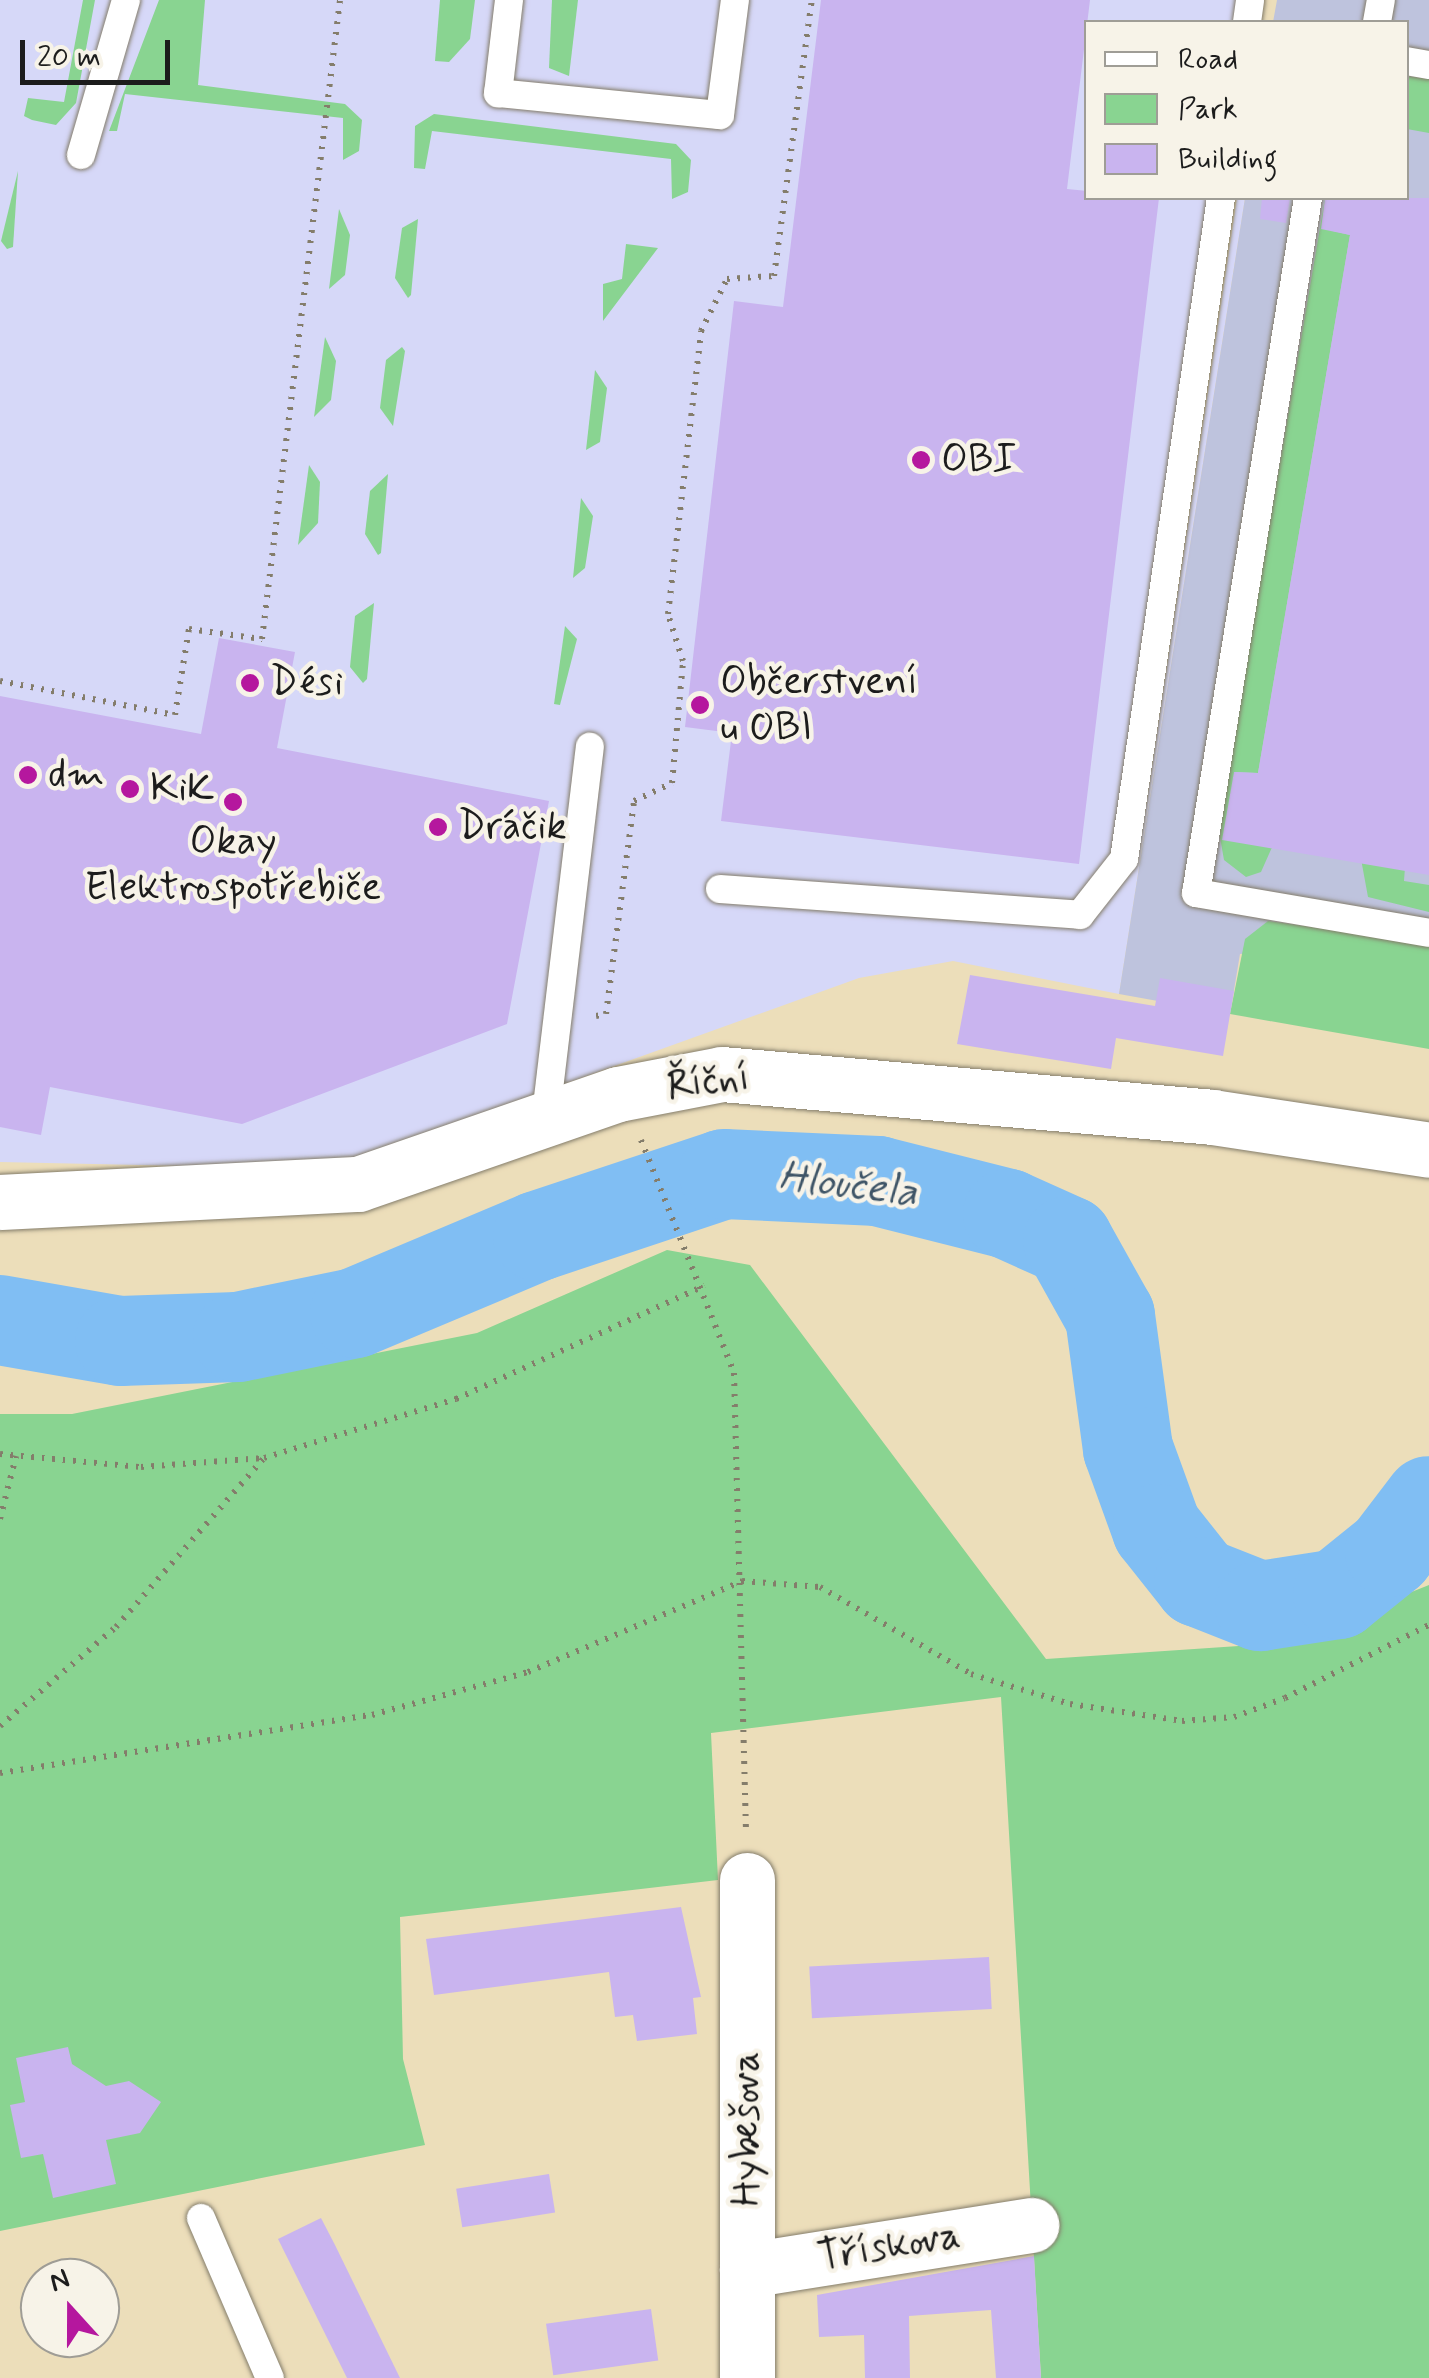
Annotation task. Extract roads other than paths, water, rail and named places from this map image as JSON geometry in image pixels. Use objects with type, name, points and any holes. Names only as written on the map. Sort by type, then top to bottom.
[{"type":"street","name":"Říční","points":[[0,1202],[358,1184],[618,1094],[741,1074],[1212,1117],[1429,1150]]},
{"type":"street","name":"Hybešova","points":[[746,1880],[747,2378]]},
{"type":"street","name":"Třískova","points":[[747,2270],[1030,2225]]},
{"type":"lane","points":[[81,155],[126,0]]},
{"type":"lane","points":[[509,0],[498,93],[720,115],[735,0]]},
{"type":"lane","points":[[720,889],[1080,915],[1124,859],[1221,200]]},
{"type":"lane","points":[[1308,200],[1196,893],[1429,933]]},
{"type":"lane","points":[[545,1122],[590,747]]},
{"type":"lane","points":[[201,2218],[270,2378]]},
{"type":"waterway","name":"Hloučela","points":[[0,1320],[120,1341],[238,1337],[355,1313],[538,1236],[724,1174],[878,1181],[1008,1214],[1068,1241],[1110,1316],[1128,1449],[1157,1529],[1199,1582],[1260,1606],[1338,1594],[1390,1552],[1429,1501]]},
{"type":"place","name":"OBI","points":[[921,460]]},
{"type":"place","name":"Dési","points":[[250,683]]},
{"type":"place","name":"Občerstvení u OBI","points":[[700,705]]},
{"type":"place","name":"dm","points":[[28,775]]},
{"type":"place","name":"KiK","points":[[130,789]]},
{"type":"place","name":"Okay Elektrospotřebiče","points":[[233,802]]},
{"type":"place","name":"Dráčik","points":[[438,827]]}]
